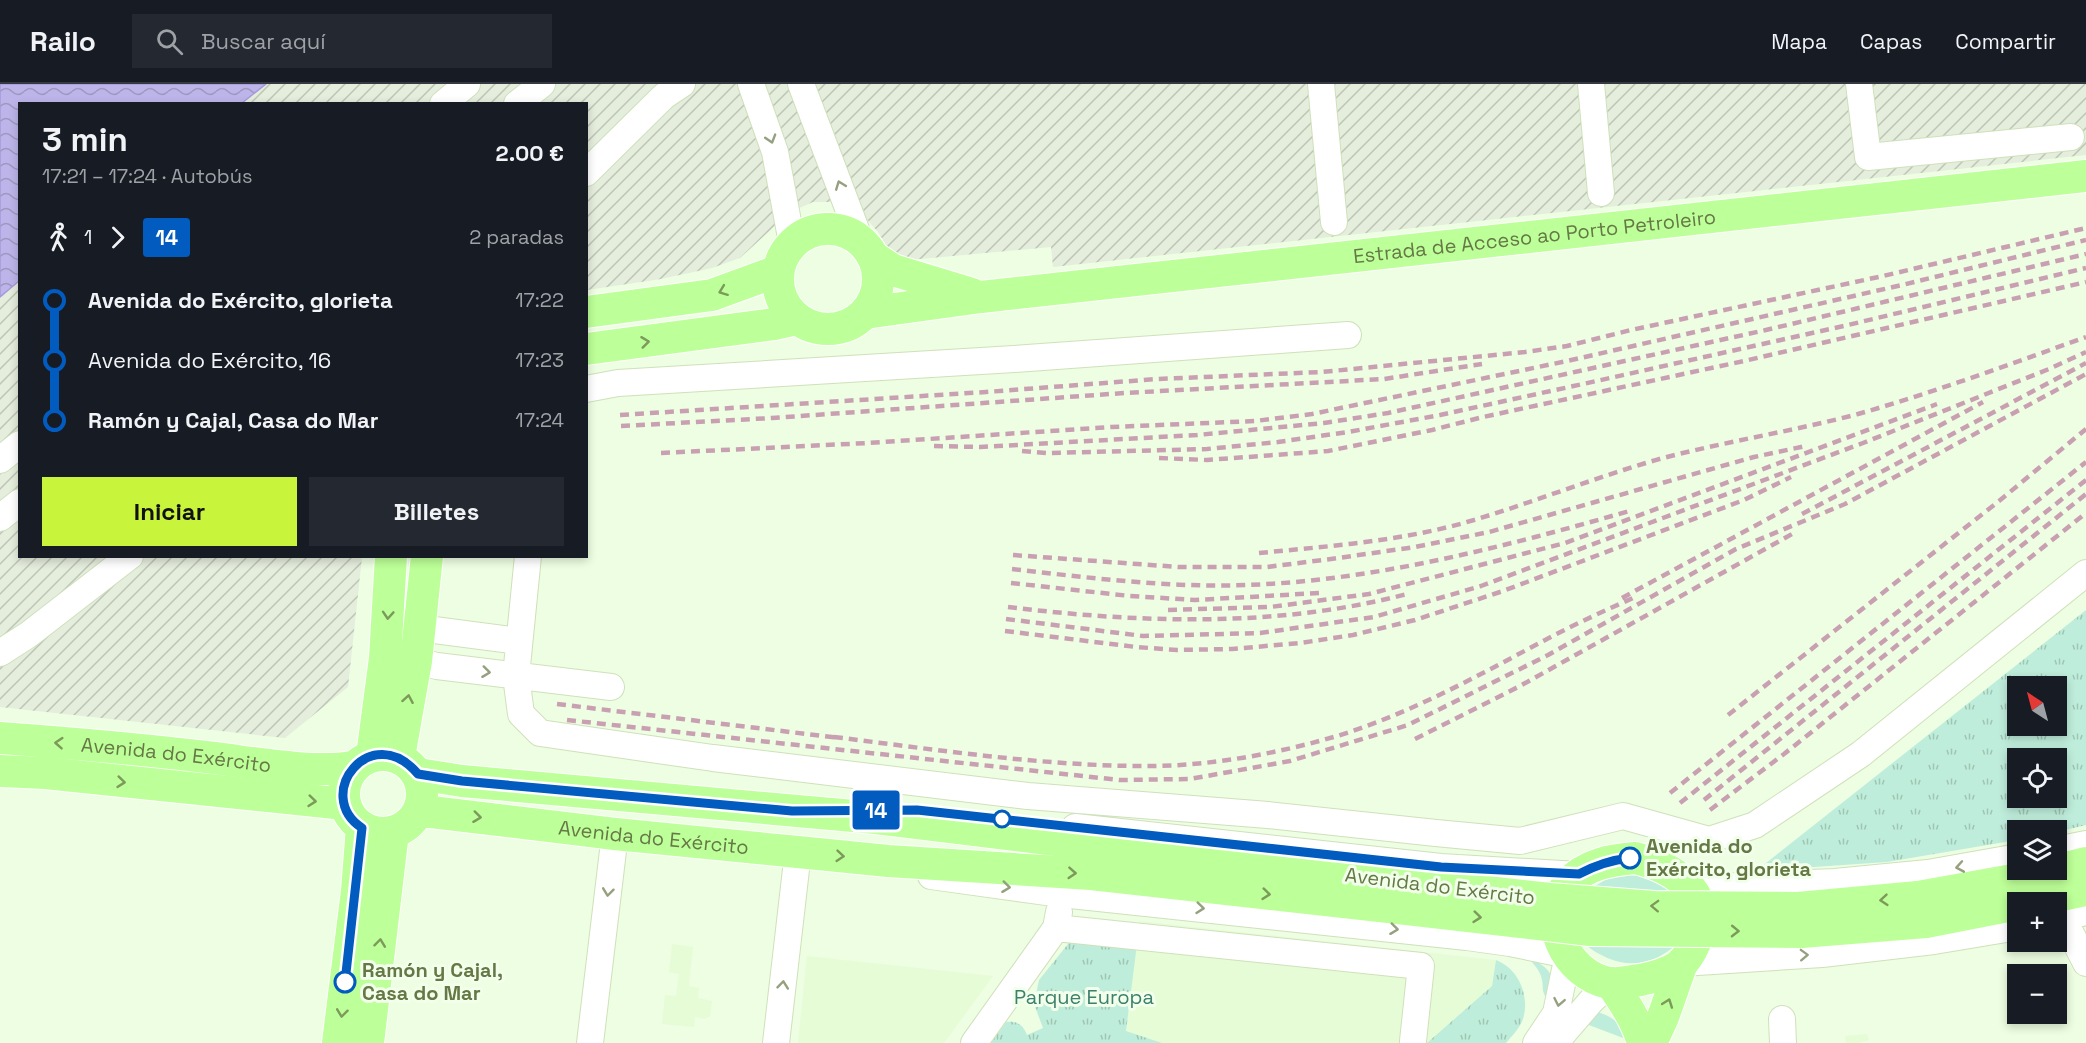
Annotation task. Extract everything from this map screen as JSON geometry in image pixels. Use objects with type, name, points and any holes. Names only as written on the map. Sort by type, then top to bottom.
[{"type":"main road","name":"Estrada de Acceso ao Porto Petroleiro","points":[[797,319],[810,326],[825,329],[840,328],[854,322],[865,313],[981,297],[2086,176]]},
{"type":"main road","name":"Estrada de Acceso ao Porto Petroleiro","points":[[792,243],[811,232],[833,228],[847,232],[893,270],[981,297]]},
{"type":"main road","points":[[792,243],[783,256],[778,271],[778,284],[781,297],[797,319]]},
{"type":"main road","points":[[865,313],[878,286],[878,271],[867,248]]},
{"type":"main road","points":[[588,312],[712,295],[778,271]]},
{"type":"main road","points":[[588,349],[764,326],[797,319]]},
{"type":"main road","points":[[385,763],[385,658],[392,558]]},
{"type":"main road","points":[[338,1043],[357,891],[354,816],[345,781],[385,763],[416,661],[427,558]]},
{"type":"main road","points":[[385,658],[416,661]]},
{"type":"main road","name":"Avenida do Exército","points":[[0,738],[119,747],[339,770],[385,763],[462,781],[888,819],[1400,895],[1590,930],[1799,920],[1926,922],[2007,906]]},
{"type":"main road","points":[[354,816],[379,833],[393,832],[409,824],[418,812],[423,792],[385,763]]},
{"type":"main road","name":"Avenida do Exército","points":[[0,771],[45,773],[354,816]]},
{"type":"main road","name":"Avenida do Exército","points":[[418,812],[888,861],[1400,895]]},
{"type":"main road","points":[[368,1043],[393,832]]},
{"type":"main road","points":[[1650,1043],[1663,1017],[1682,963],[1694,946],[1701,926],[1699,905],[1691,888],[1672,872],[1655,863],[1635,858],[1605,862],[1579,874],[1560,897],[1556,914],[1557,931],[1568,955],[1587,973],[1611,983],[1648,978],[1682,963]]},
{"type":"main road","name":"Avenida do Exército","points":[[1799,920],[2035,876],[2086,863]]},
{"type":"main road","points":[[2067,894],[2086,890]]},
{"type":"main road","points":[[1611,983],[1629,1009],[1641,1033],[1643,1043]]},
{"type":"street","points":[[445,102],[467,84]]},
{"type":"street","points":[[520,102],[542,84]]},
{"type":"street","points":[[751,84],[774,152],[792,243]]},
{"type":"street","points":[[801,84],[867,248]]},
{"type":"street","points":[[1321,84],[1334,222]]},
{"type":"street","points":[[1591,84],[1601,193]]},
{"type":"street","points":[[1859,84],[1868,157],[2071,137]]},
{"type":"street","points":[[588,171],[671,88]]},
{"type":"street","points":[[588,389],[618,383],[1026,358],[1348,335]]},
{"type":"street","points":[[0,460],[18,446]]},
{"type":"street","points":[[0,518],[18,504]]},
{"type":"street","points":[[0,653],[28,635],[127,558]]},
{"type":"street","points":[[528,558],[516,676],[521,714],[540,733],[713,758],[1028,796],[1268,815],[1520,841],[1623,816],[1708,840],[1755,825],[1862,754],[2086,573]]},
{"type":"street","points":[[419,628],[519,641]]},
{"type":"street","points":[[416,661],[437,666],[611,687]]},
{"type":"street","name":"Avenida do Exército","points":[[792,811],[917,810],[1441,867],[1579,874]]},
{"type":"street","points":[[590,1043],[615,834]]},
{"type":"street","points":[[2067,848],[2086,844]]},
{"type":"street","points":[[776,1043],[798,852]]},
{"type":"street","points":[[1691,888],[1835,882],[1928,873],[2007,859]]},
{"type":"street","name":"Avenida do Exército","points":[[888,861],[937,878],[1061,894],[1510,943],[1568,955]]},
{"type":"street","points":[[974,1043],[1056,928],[1061,894]]},
{"type":"street","points":[[2068,916],[2086,963]]},
{"type":"street","points":[[1056,928],[1421,966],[1413,1041]]},
{"type":"street","points":[[1682,963],[1833,953],[1934,941],[2007,929]]},
{"type":"street","points":[[1536,1043],[1556,1013],[1568,955]]},
{"type":"street","points":[[1555,1043],[1578,1015],[1611,983]]},
{"type":"shaded area","points":[[266,84],[2086,84],[2086,155],[1053,267],[1051,247],[909,260],[886,245],[857,208],[834,202],[813,202],[797,209],[776,225],[740,258],[712,268],[661,279],[588,290],[588,102],[244,102]]},
{"type":"shaded area","points":[[18,282],[18,558],[362,558],[348,687],[285,738],[0,707],[0,297]]},
{"type":"shaded area","points":[[1139,921],[1496,960],[1492,986],[1427,1043],[1162,1043],[1126,1032]]},
{"type":"shaded area","points":[[672,944],[693,947],[689,986],[699,988],[698,998],[712,1001],[710,1017],[706,1019],[695,1017],[694,1027],[662,1024],[665,995],[676,996],[679,974],[669,972]]},
{"type":"shaded area","points":[[807,956],[993,976],[944,1043],[798,1043]]},
{"type":"shaded area","points":[[1867,1034],[1869,1040],[1846,1043],[1845,1036]]},
{"type":"green space","points":[[2086,610],[2086,825],[2067,830],[2067,820],[2007,820],[2007,842],[1887,862],[1756,871]]},
{"type":"green space","points":[[1623,875],[1650,879],[1675,893],[1678,943],[1654,959],[1642,962],[1619,962],[1607,958],[1583,943],[1590,889],[1607,879]]},
{"type":"green space","name":"Parque Europa","points":[[1072,939],[1137,944],[1126,1031],[1162,1043],[991,1043],[1006,1022],[1019,1024],[1027,1035],[1043,1028],[1034,1004],[1039,980]]},
{"type":"green space","points":[[1526,956],[1541,964],[1550,973],[1553,985],[1551,1002],[1544,993],[1540,973]]},
{"type":"green space","points":[[1496,960],[1511,970],[1521,984],[1524,993],[1523,1019],[1513,1035],[1506,1043],[1427,1043],[1492,986]]},
{"type":"green space","points":[[1597,1012],[1613,1019],[1631,1041],[1581,1022]]},
{"type":"water","points":[[0,84],[266,84],[243,102],[18,102],[18,282],[0,297]]},
{"type":"railway","points":[[620,415],[1157,379],[1322,372],[1525,352],[1567,346],[2086,228]]},
{"type":"railway","points":[[661,453],[1255,421],[1312,414],[1567,361],[1902,285],[2086,240]]},
{"type":"railway","points":[[934,446],[980,447],[1197,435],[1324,423],[1388,413],[1766,330],[2086,254]]},
{"type":"railway","points":[[1022,451],[1047,453],[1207,449],[1348,432],[1583,384],[1848,325],[2086,268]]},
{"type":"railway","points":[[1159,458],[1207,460],[1328,451],[1744,361],[2086,282]]},
{"type":"railway","points":[[1259,553],[1367,542],[1448,527],[1498,513],[1663,458],[1858,414],[2086,337]]},
{"type":"railway","points":[[1006,619],[1143,636],[1260,633],[1374,617],[1481,586],[1863,443],[2086,352]]},
{"type":"railway","points":[[1802,514],[2086,363]]},
{"type":"railway","points":[[621,426],[772,418],[1124,393],[1384,379],[1482,364]]},
{"type":"railway","points":[[567,720],[1119,780],[1190,779],[1290,761],[1408,725],[1548,655],[1736,549],[1845,504],[2086,374]]},
{"type":"railway","points":[[1622,598],[1983,402]]},
{"type":"railway","points":[[1168,610],[1270,607],[1369,594],[1565,543],[1937,404]]},
{"type":"railway","points":[[1728,715],[1999,501],[2086,429]]},
{"type":"railway","points":[[1013,555],[1179,567],[1267,567],[1331,559],[1415,547],[1489,532],[1754,457],[1806,446]]},
{"type":"railway","points":[[1670,793],[2086,462]]},
{"type":"railway","points":[[1005,631],[1177,650],[1232,649],[1300,643],[1353,635],[1415,620],[1503,591],[1744,500],[1791,477]]},
{"type":"railway","points":[[1680,803],[2086,480]]},
{"type":"railway","points":[[1704,800],[2086,494]]},
{"type":"railway","points":[[1012,569],[1189,585],[1218,586],[1297,582],[1394,569],[1442,559],[1633,510]]},
{"type":"railway","points":[[1710,810],[1784,754],[2086,513]]},
{"type":"railway","points":[[1415,739],[1520,686],[1792,534]]},
{"type":"railway","points":[[1011,583],[1130,596],[1195,600],[1319,593]]},
{"type":"railway","points":[[1008,607],[1108,616],[1208,619],[1308,613],[1407,594]]},
{"type":"railway","points":[[834,737],[994,757],[1115,766],[1178,765],[1247,757],[1337,736],[1392,716],[1633,598]]},
{"type":"railway","points":[[557,704],[840,738]]},
{"type":"bus line","name":"14","points":[[345,982],[357,891],[362,828],[351,818],[347,810],[343,792],[345,781],[353,767],[362,760],[387,754],[408,762],[418,774],[462,781],[792,811],[917,810],[1441,867],[1579,874],[1596,865],[1630,858]]},
{"type":"place","name":"Avenida do Exército, glorieta","points":[[1630,858]]},
{"type":"place","name":"Ramón y Cajal, Casa do Mar","points":[[345,982]]}]
